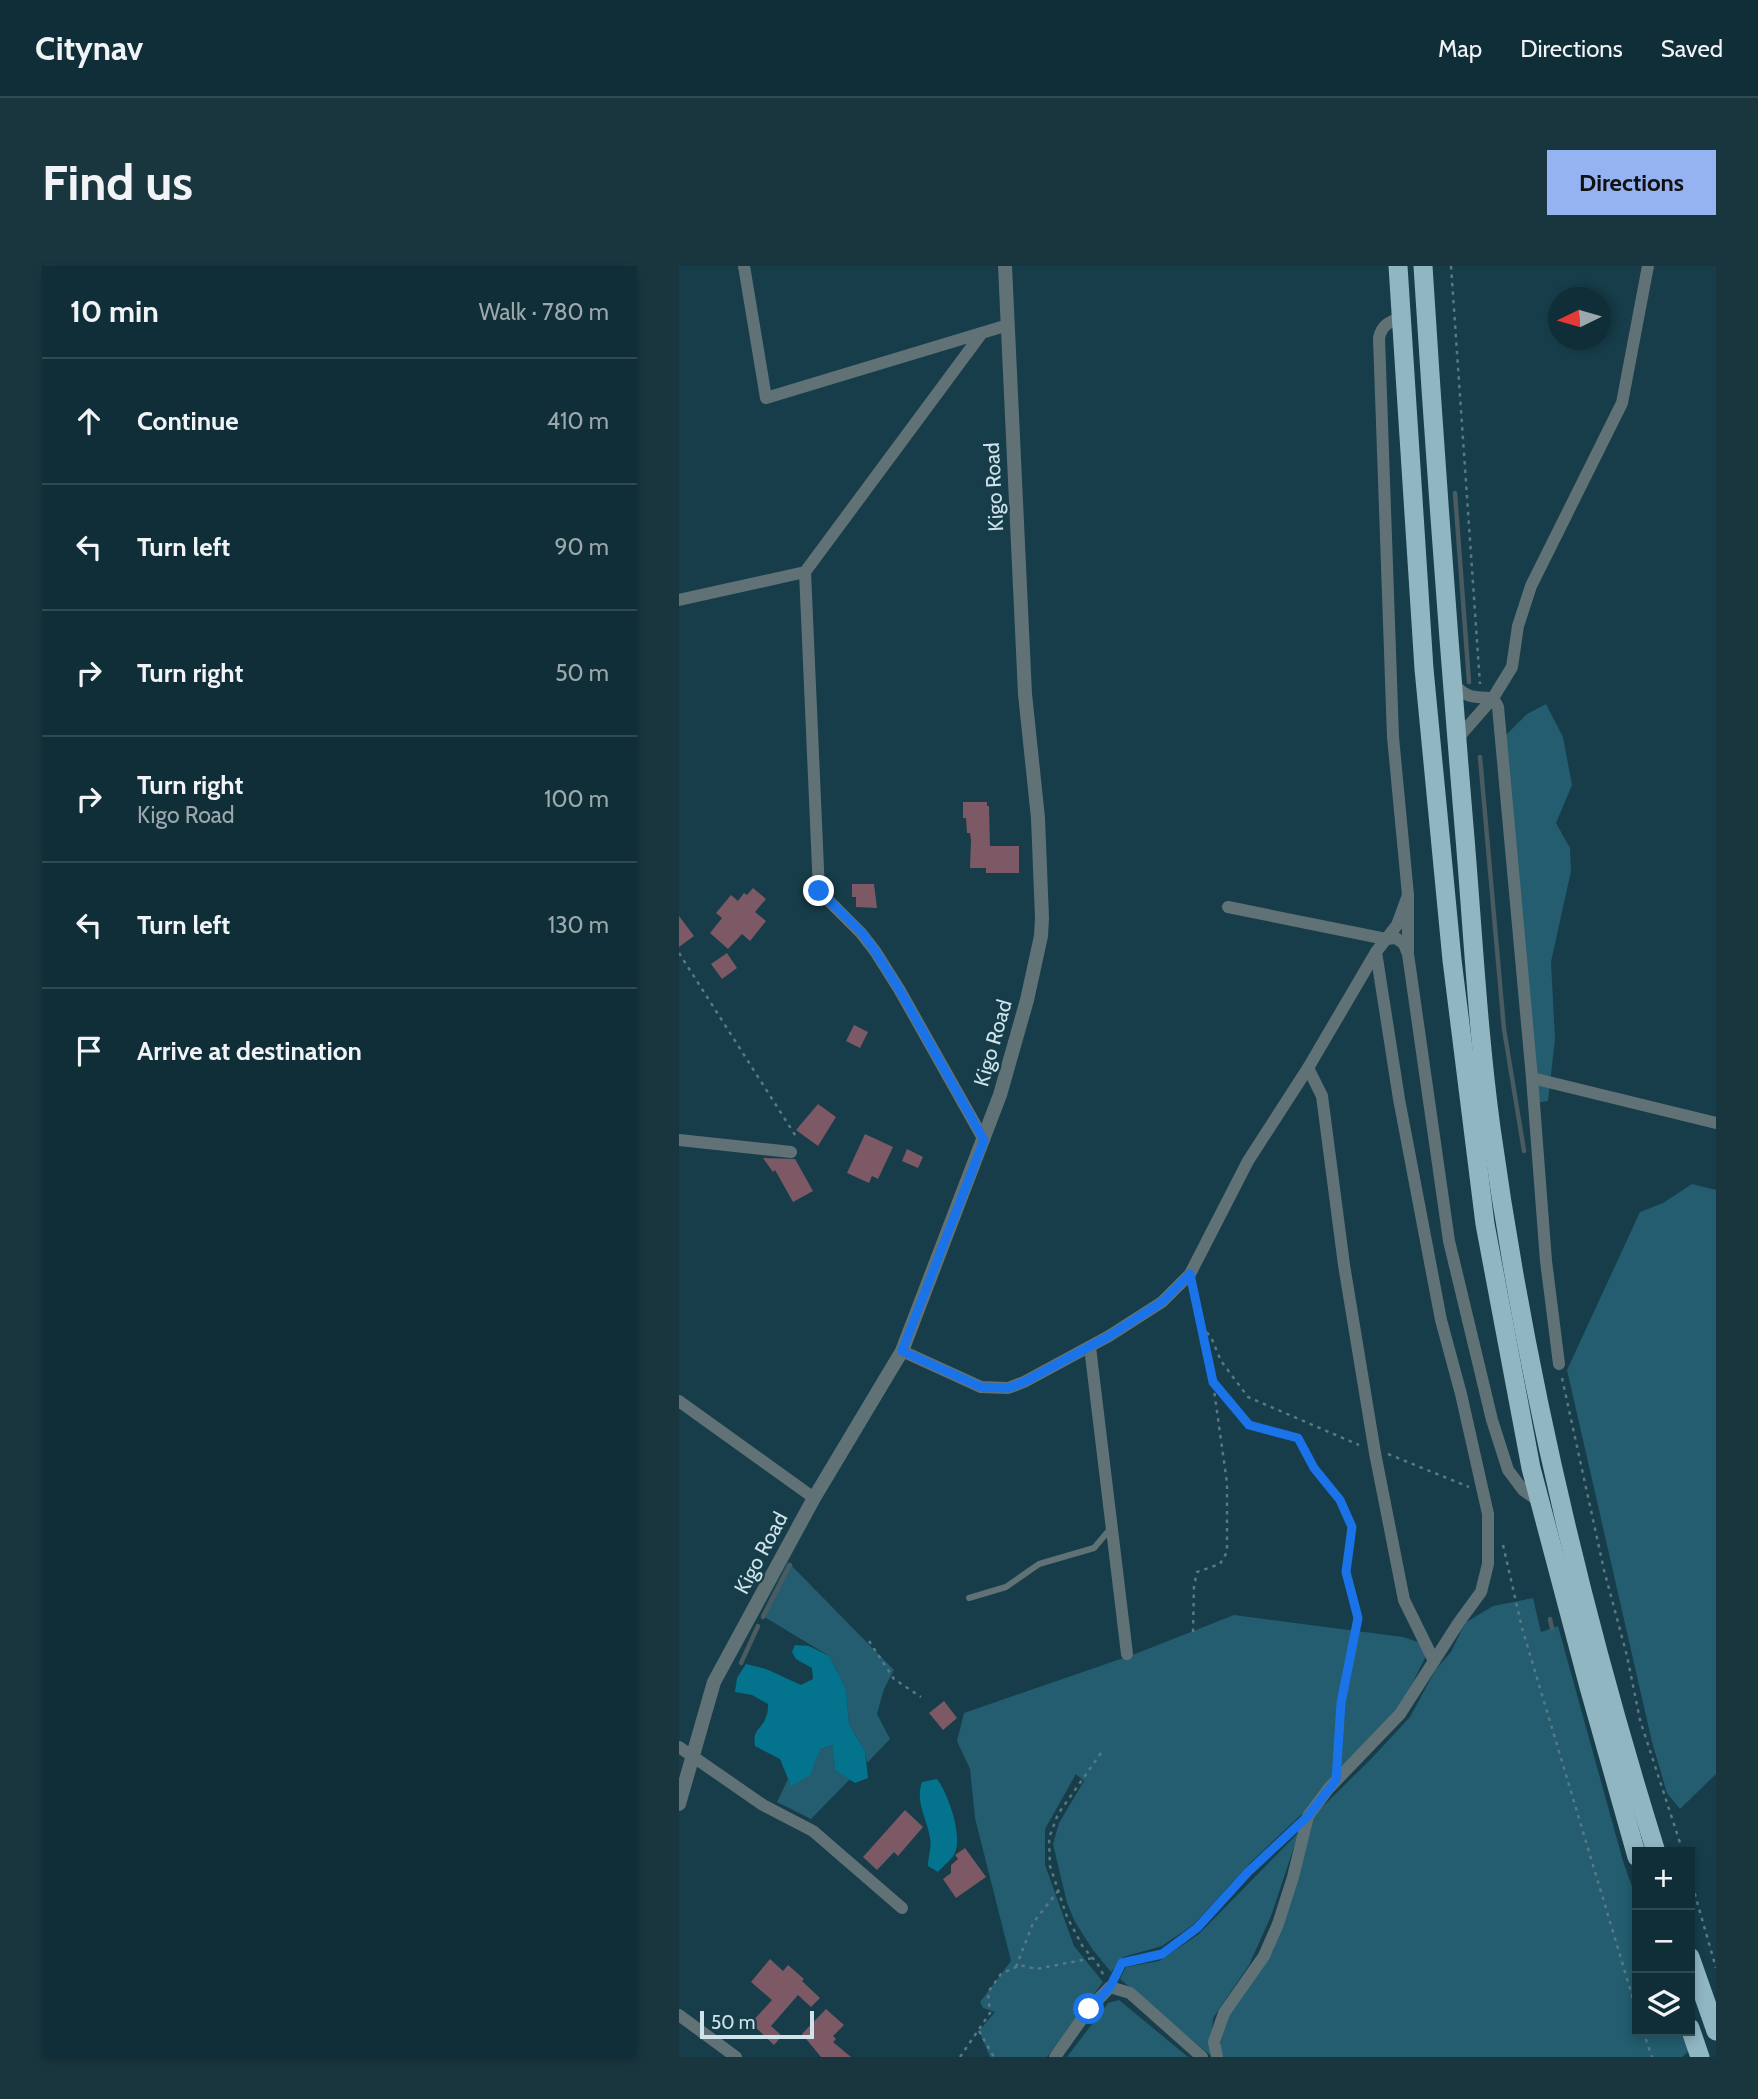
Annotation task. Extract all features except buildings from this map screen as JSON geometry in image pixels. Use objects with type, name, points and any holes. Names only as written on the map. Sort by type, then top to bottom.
[{"type":"highway","points":[[1398,266],[1424,668],[1459,1022],[1485,1224],[1509,1362],[1540,1502],[1634,1847]]},
{"type":"highway","points":[[1423,266],[1452,682],[1491,1128],[1520,1305],[1574,1567],[1626,1756],[1654,1847]]},
{"type":"highway","points":[[1695,1972],[1716,2031]]},
{"type":"highway","points":[[1693,2036],[1700,2057]]},
{"type":"street","points":[[744,266],[767,398],[1008,325]]},
{"type":"street","name":"Kigo Road","points":[[679,1804],[714,1682],[814,1498],[902,1351],[1000,1096],[1027,1000],[1041,936],[1038,818],[1025,694],[1005,266]]},
{"type":"street","points":[[1457,739],[1512,667],[1518,626],[1531,586],[1622,403],[1648,266]]},
{"type":"street","points":[[1402,317],[1387,323],[1380,331],[1379,338],[1393,737],[1408,895],[1408,954],[1449,1241],[1492,1420],[1508,1470],[1524,1490],[1540,1502]]},
{"type":"street","points":[[982,333],[805,572],[819,891],[862,933],[875,951],[984,1140]]},
{"type":"street","points":[[679,600],[805,572]]},
{"type":"street","points":[[1452,682],[1462,693],[1470,697],[1487,698],[1498,707],[1546,1262],[1559,1364]]},
{"type":"street","points":[[902,1351],[981,1387],[1000,1388],[1024,1382],[1090,1347],[1162,1302],[1190,1274],[1248,1161],[1308,1068],[1376,952],[1397,925],[1408,895]]},
{"type":"street","points":[[1228,907],[1386,939],[1395,938],[1404,944],[1408,954]]},
{"type":"street","points":[[1217,2057],[1214,2042],[1224,2013],[1264,1956],[1278,1924],[1308,1816],[1336,1780],[1400,1714],[1481,1592],[1489,1564],[1488,1514],[1441,1320],[1399,1099],[1376,952]]},
{"type":"street","points":[[1308,1068],[1322,1096],[1347,1279],[1398,1574],[1404,1600],[1434,1661]]},
{"type":"street","points":[[1532,1078],[1716,1123]]},
{"type":"street","points":[[679,1140],[791,1152]]},
{"type":"street","points":[[1090,1347],[1127,1654]]},
{"type":"street","points":[[679,1401],[814,1498]]},
{"type":"street","points":[[679,1747],[763,1805],[813,1831],[902,1908]]},
{"type":"street","points":[[1055,2057],[1089,2009],[1110,1987],[1130,1993],[1202,2057]]},
{"type":"street","points":[[679,2015],[736,2057]]},
{"type":"lane","points":[[969,1598],[1006,1587],[1039,1564],[1094,1548],[1112,1526]]},
{"type":"path","points":[[1451,266],[1487,698]]},
{"type":"path","points":[[679,953],[799,1141]]},
{"type":"path","points":[[1190,1274],[1213,1382],[1227,1483],[1227,1552],[1220,1564],[1197,1572],[1193,1586],[1193,1632]]},
{"type":"path","points":[[1559,1364],[1640,1720],[1680,1847]]},
{"type":"path","points":[[1213,1382],[1249,1425],[1298,1438],[1314,1468],[1340,1500],[1352,1527],[1346,1572],[1358,1618],[1341,1703],[1336,1780]]},
{"type":"path","points":[[869,1641],[894,1679],[921,1697]]},
{"type":"path","points":[[1101,1753],[1058,1814],[1049,1838],[1050,1866],[1067,1917],[1110,1987]]},
{"type":"path","points":[[1110,1987],[1122,1963],[1162,1954],[1197,1928],[1248,1872],[1308,1816]]},
{"type":"path","points":[[1016,1967],[1033,1923],[1058,1891]]},
{"type":"path","points":[[1695,1894],[1716,1968]]},
{"type":"path","points":[[960,2057],[990,2013],[988,1992],[1001,1974],[1020,1965],[1036,1969],[1093,1958]]},
{"type":"path","points":[[979,2031],[994,2057]]},
{"type":"path","points":[[1645,2036],[1651,2057]]},
{"type":"shaded area","points":[[1546,704],[1563,737],[1572,785],[1556,823],[1570,848],[1571,871],[1551,962],[1555,1039],[1548,1101],[1536,1103],[1505,736],[1527,714]]},
{"type":"shaded area","points":[[1692,1184],[1716,1190],[1716,1774],[1680,1809],[1667,1793],[1652,1742],[1567,1370],[1640,1212],[1663,1203]]},
{"type":"shaded area","points":[[788,1562],[894,1670],[884,1689],[877,1714],[890,1739],[867,1763],[865,1751],[849,1725],[846,1689],[829,1656],[761,1615]]},
{"type":"shaded area","points":[[1533,1598],[1541,1632],[1558,1626],[1632,1887],[1632,2036],[1684,2036],[1689,2051],[1682,2057],[1222,2057],[1220,2046],[1228,2015],[1273,1951],[1313,1816],[1410,1717],[1436,1669],[1451,1652],[1465,1623],[1493,1606]]},
{"type":"shaded area","points":[[1234,1615],[1403,1637],[1421,1643],[1426,1656],[1402,1704],[1305,1811],[1250,1863],[1193,1925],[1162,1946],[1123,1957],[1111,1972],[1075,1922],[1067,1903],[1053,1844],[1059,1823],[1084,1781],[1076,1774],[1045,1829],[1045,1865],[1074,1946],[1103,1982],[1047,2057],[990,2057],[979,2031],[995,2012],[983,2008],[980,2002],[1011,1961],[975,1818],[970,1769],[957,1741],[964,1713],[1135,1654]]},
{"type":"shaded area","points":[[795,1645],[809,1646],[829,1656],[846,1689],[849,1725],[865,1751],[868,1778],[855,1783],[835,1770],[833,1745],[820,1749],[810,1775],[791,1786],[780,1759],[755,1746],[756,1732],[767,1715],[768,1704],[752,1695],[735,1692],[737,1678],[746,1664],[766,1669],[801,1685],[813,1679],[812,1668],[796,1659],[792,1652]]},
{"type":"shaded area","points":[[834,1745],[835,1770],[850,1779],[811,1819],[777,1802],[788,1779],[791,1785],[820,1749]]},
{"type":"shaded area","points":[[937,1779],[950,1805],[957,1838],[954,1855],[938,1872],[928,1866],[929,1831],[920,1796],[922,1782]]},
{"type":"shaded area","points":[[1299,1832],[1271,1916],[1249,1965],[1213,2018],[1210,2055],[1120,1979],[1126,1967],[1159,1961],[1199,1934]]},
{"type":"shaded area","points":[[1119,2000],[1188,2057],[1067,2057],[1108,2003]]},
{"type":"waterway","points":[[1455,493],[1469,682]]},
{"type":"waterway","points":[[1480,757],[1504,1029],[1524,1151]]},
{"type":"waterway","points":[[763,1617],[790,1565]]},
{"type":"waterway","points":[[1550,1619],[1552,1628]]},
{"type":"waterway","points":[[741,1663],[758,1626]]},
{"type":"route","points":[[819,891],[862,933],[875,951],[984,1140],[902,1351],[981,1387],[1008,1388],[1024,1382],[1144,1315],[1162,1302],[1190,1274],[1213,1382],[1249,1425],[1298,1438],[1314,1468],[1340,1500],[1352,1527],[1346,1572],[1358,1618],[1341,1703],[1336,1780],[1308,1816],[1248,1872],[1197,1928],[1162,1954],[1122,1963],[1110,1987],[1089,2009]]}]
